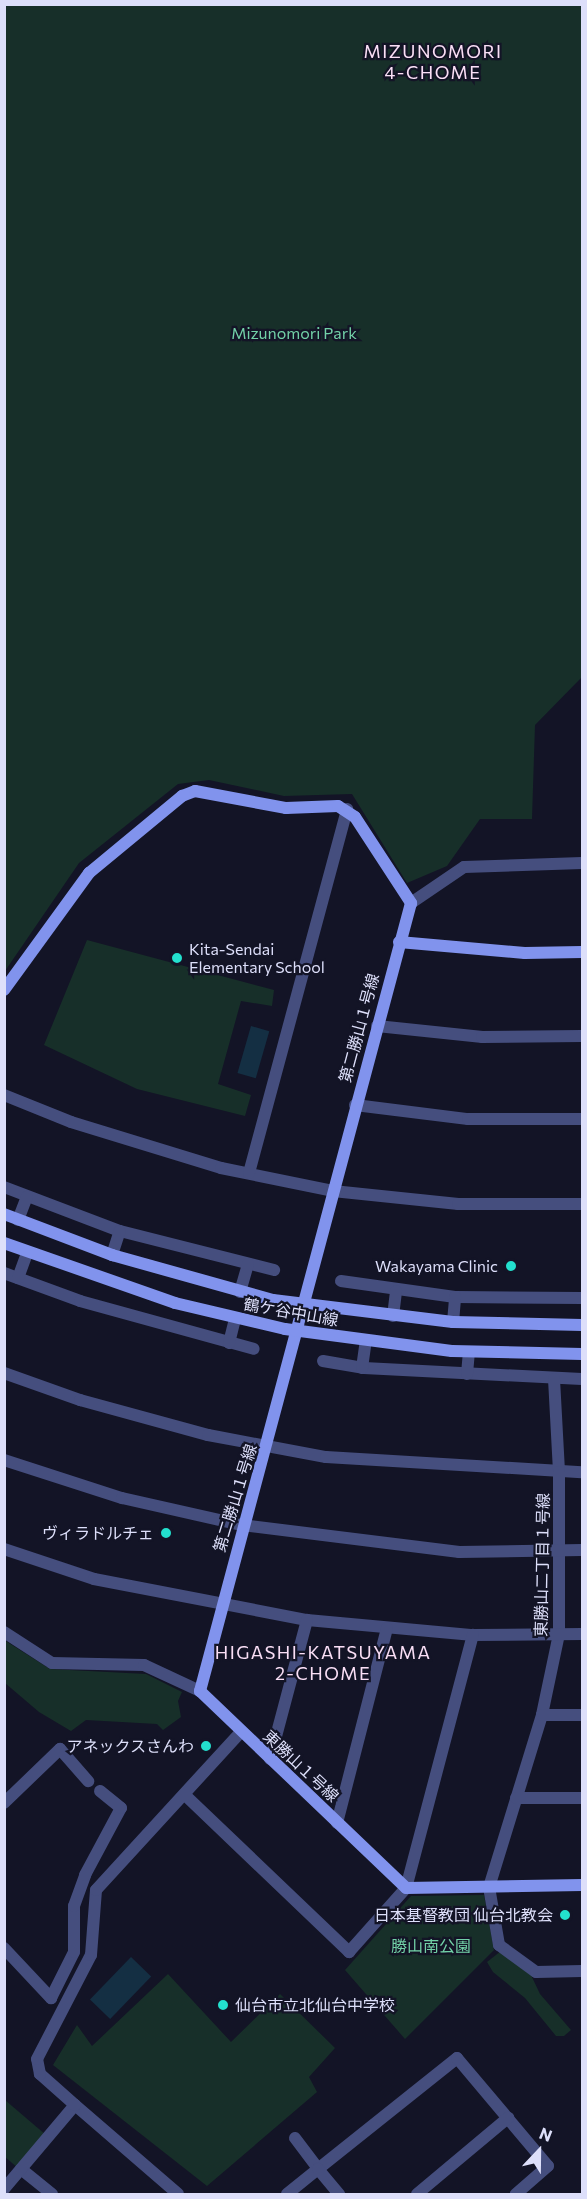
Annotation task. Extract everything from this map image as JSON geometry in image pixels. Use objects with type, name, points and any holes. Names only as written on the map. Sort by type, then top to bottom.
[{"type":"street","points":[[4,990],[89,873],[182,796],[195,791],[212,792],[286,808],[347,809]]},
{"type":"street","points":[[347,809],[411,903],[464,867],[582,864]]},
{"type":"street","points":[[249,1173],[347,809]]},
{"type":"street","name":"第二勝山１号線","points":[[200,1691],[242,1524],[268,1446],[355,1105],[411,903]]},
{"type":"street","points":[[399,942],[525,953],[582,952]]},
{"type":"street","points":[[377,1026],[483,1037],[582,1036]]},
{"type":"street","points":[[4,1095],[71,1122],[249,1173],[333,1191],[458,1204],[582,1204]]},
{"type":"street","points":[[355,1105],[468,1119],[582,1119]]},
{"type":"street","points":[[4,1187],[120,1231],[274,1270]]},
{"type":"street","points":[[18,1220],[27,1197]]},
{"type":"street","points":[[4,1214],[112,1255],[240,1292],[304,1304],[453,1322],[582,1325]]},
{"type":"street","points":[[112,1255],[120,1231]]},
{"type":"street","name":"鶴ケ谷中山線","points":[[4,1243],[174,1304],[297,1331],[469,1352],[582,1354]]},
{"type":"street","points":[[18,1278],[27,1252]]},
{"type":"street","points":[[240,1292],[248,1264]]},
{"type":"street","points":[[4,1273],[80,1301],[254,1349]]},
{"type":"street","points":[[341,1281],[396,1291],[455,1297],[582,1298]]},
{"type":"street","points":[[393,1316],[396,1291]]},
{"type":"street","points":[[453,1322],[455,1297]]},
{"type":"street","points":[[229,1343],[235,1319]]},
{"type":"street","points":[[362,1368],[366,1341]]},
{"type":"street","points":[[467,1374],[469,1352]]},
{"type":"street","points":[[323,1361],[362,1368],[582,1379]]},
{"type":"street","points":[[4,1373],[91,1403],[268,1446],[326,1457],[582,1472]]},
{"type":"street","name":"東勝山二丁目１号線","points":[[489,1887],[542,1715],[559,1634],[559,1472],[554,1379]]},
{"type":"street","points":[[4,1460],[122,1498],[242,1524],[459,1552],[582,1550]]},
{"type":"street","points":[[4,1549],[94,1579],[222,1606],[307,1620],[473,1635],[582,1634]]},
{"type":"street","points":[[270,1759],[307,1620]]},
{"type":"street","points":[[338,1823],[387,1628]]},
{"type":"street","name":"東勝山１号線","points":[[4,1632],[52,1663],[144,1665],[200,1691],[406,1888]]},
{"type":"street","points":[[186,1796],[349,1952],[406,1888],[473,1635]]},
{"type":"street","points":[[542,1715],[582,1715]]},
{"type":"street","points":[[178,2194],[40,2074],[37,2058],[91,1955],[96,1890],[186,1796],[241,1732]]},
{"type":"street","points":[[4,1803],[60,1749],[88,1781]]},
{"type":"street","points":[[4,1948],[51,1998],[74,1952],[75,1906],[85,1875],[121,1808],[100,1791]]},
{"type":"street","points":[[516,1798],[582,1798]]},
{"type":"street","points":[[406,1888],[582,1885]]},
{"type":"street","points":[[489,1887],[499,1945],[536,1972],[582,1971]]},
{"type":"street","points":[[287,2194],[458,2058],[548,2166],[516,2194]]},
{"type":"street","points":[[4,2189],[75,2105]]},
{"type":"street","points":[[417,2194],[508,2118]]},
{"type":"street","points":[[295,2138],[339,2194]]},
{"type":"street","points":[[21,2169],[52,2194]]},
{"type":"green space","name":"Mizunomori Park","points":[[5,4],[582,5],[582,677],[535,725],[532,819],[480,819],[447,866],[407,883],[352,794],[284,796],[209,780],[178,784],[79,863],[5,971]]},
{"type":"green space","points":[[87,940],[274,990],[272,1006],[241,1001],[218,1084],[251,1095],[245,1116],[137,1089],[44,1045]]},
{"type":"green space","points":[[4,1640],[50,1669],[146,1674],[182,1692],[178,1701],[181,1717],[163,1730],[157,1724],[86,1720],[71,1731],[39,1712],[5,1683]]},
{"type":"green space","name":"勝山南公園","points":[[484,1895],[494,1950],[405,2039],[345,1970],[411,1896]]},
{"type":"green space","points":[[501,1951],[531,1975],[540,1994],[571,2030],[564,2036],[556,2036],[525,1998],[493,1972],[487,1962]]},
{"type":"green space","points":[[168,1974],[231,2042],[280,1994],[335,2048],[309,2077],[317,2092],[207,2186],[53,2065],[77,2025],[92,2046]]},
{"type":"green space","points":[[5,2100],[46,2135],[18,2168],[5,2157]]},
{"type":"water","points":[[251,1026],[269,1031],[256,1078],[237,1073]]},
{"type":"water","points":[[131,1957],[151,1976],[110,2019],[90,1999]]},
{"type":"place","name":"Kita-Sendai Elementary School","points":[[177,958]]},
{"type":"place","name":"Wakayama Clinic","points":[[511,1266]]},
{"type":"place","name":"ヴィラドルチェ","points":[[166,1533]]},
{"type":"place","name":"アネックスさんわ","points":[[206,1746]]},
{"type":"place","name":"日本基督教団 仙台北教会","points":[[565,1915]]},
{"type":"place","name":"仙台市立北仙台中学校","points":[[223,2005]]},
{"type":"district","name":"MIZUNOMORI 4-CHOME","points":[[433,62]]},
{"type":"district","name":"HIGASHI-KATSUYAMA 2-CHOME","points":[[323,1663]]}]
